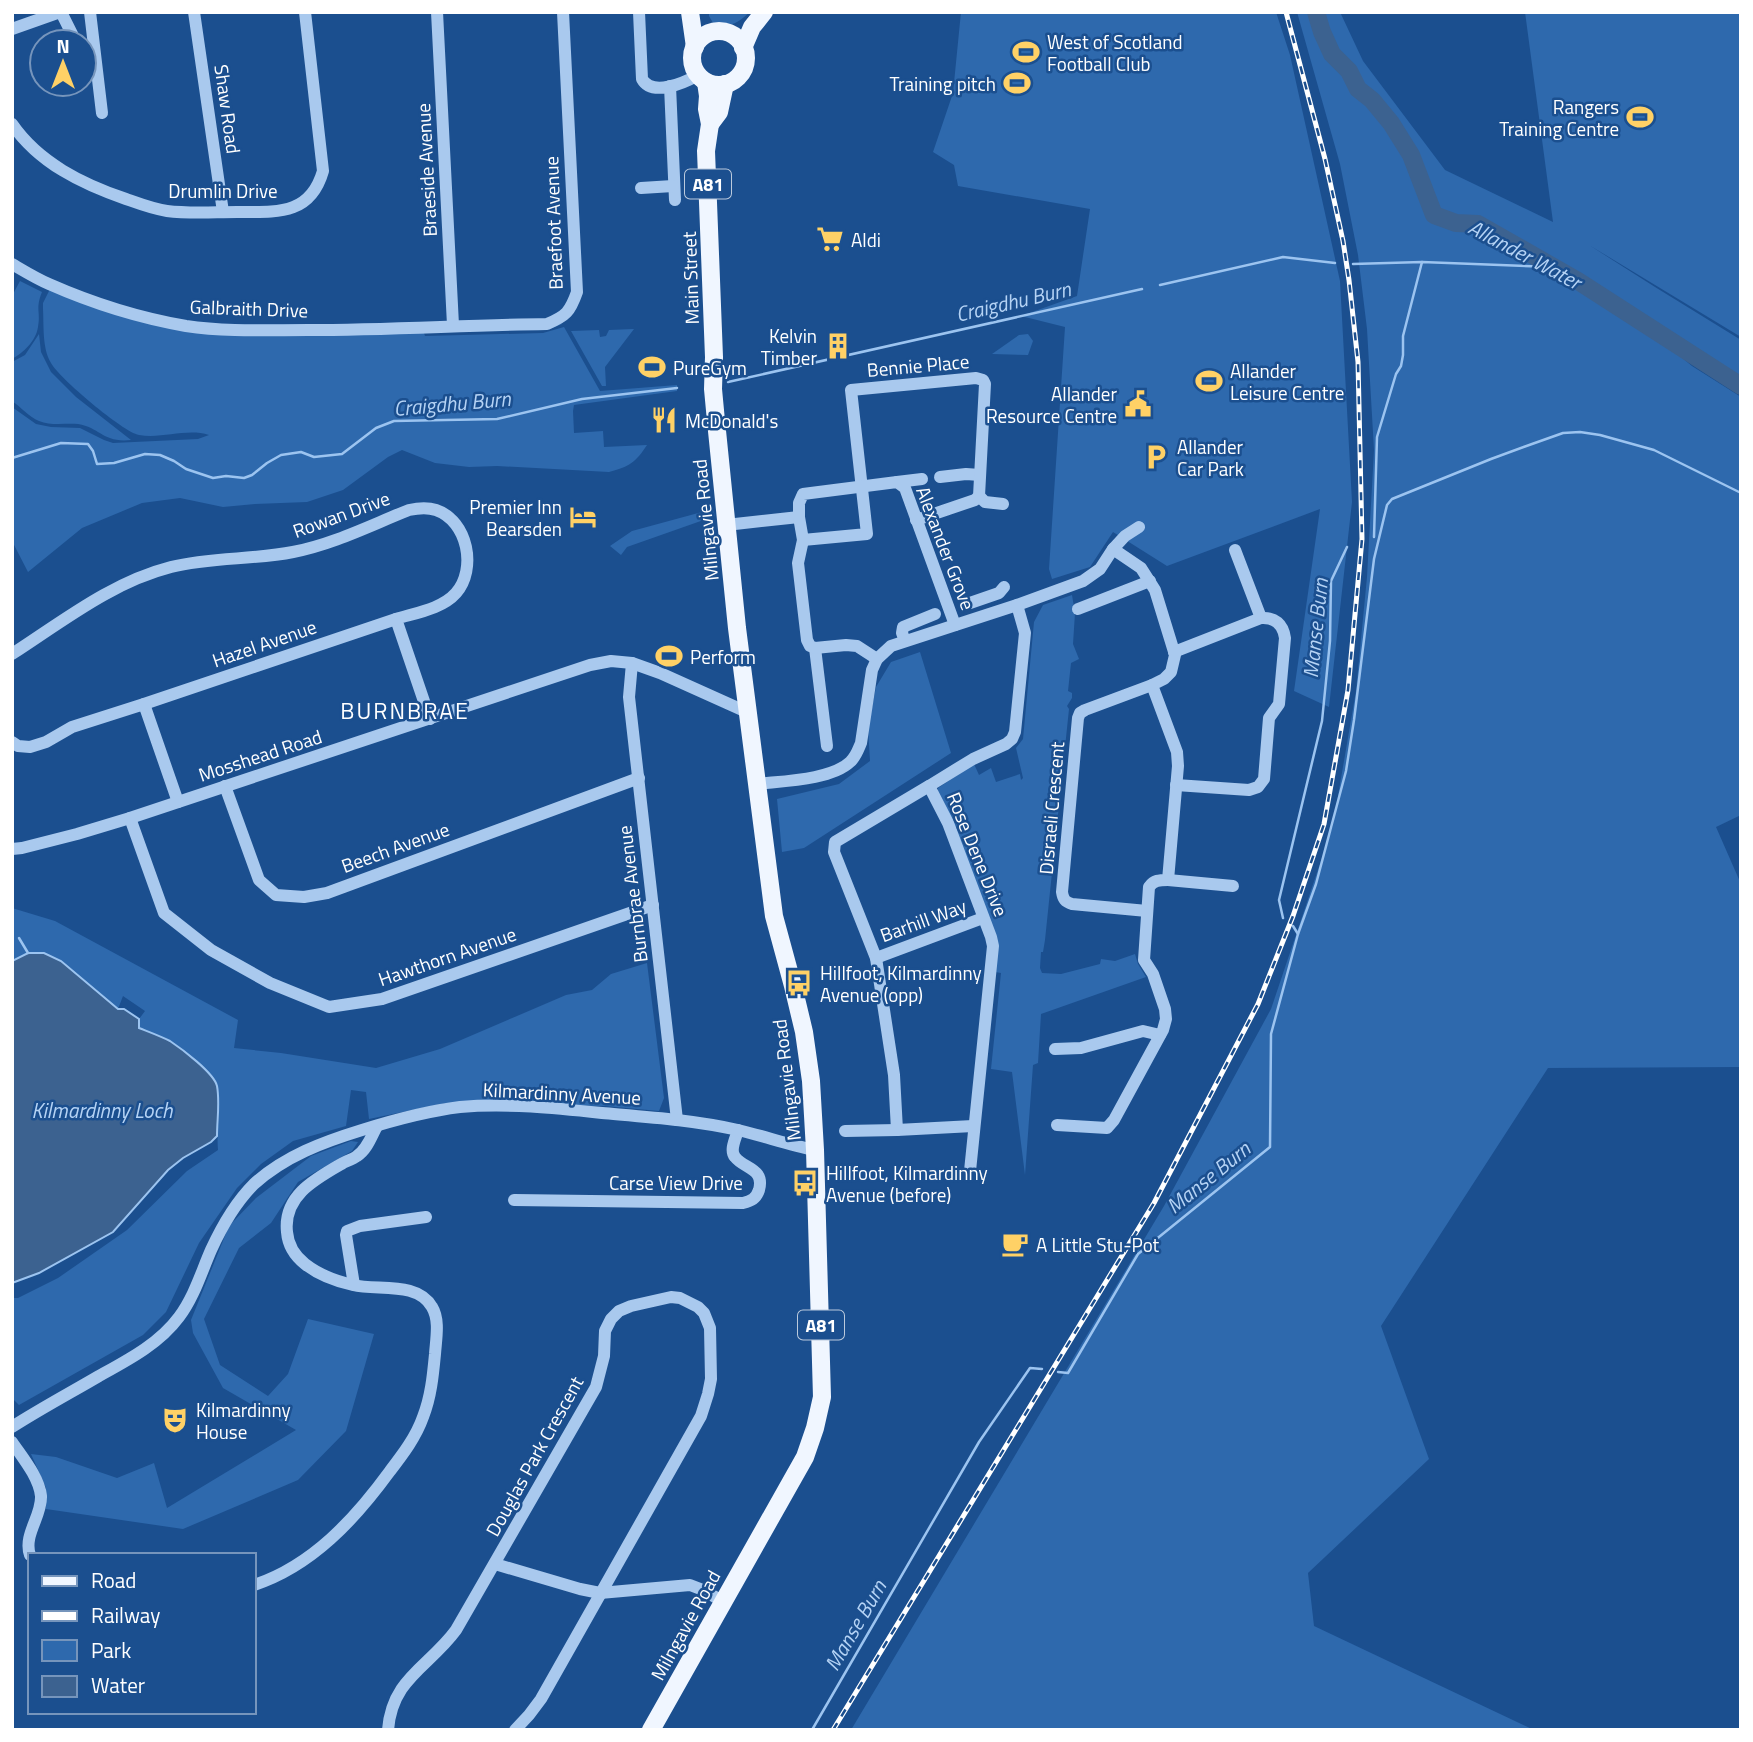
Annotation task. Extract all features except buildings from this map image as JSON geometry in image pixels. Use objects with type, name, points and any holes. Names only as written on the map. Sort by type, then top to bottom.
[{"type":"main road","points":[[690,12],[695,47]]},
{"type":"main road","points":[[699,12],[699,17],[711,33]]},
{"type":"main road","name":"A81","points":[[725,84],[735,79],[742,71],[745,61],[743,48],[752,27],[764,12]]},
{"type":"main road","points":[[731,34],[752,27]]},
{"type":"main road","points":[[695,47],[701,38],[711,33],[724,32],[731,34],[743,48]]},
{"type":"main road","name":"A81","points":[[695,47],[693,64],[702,78]]},
{"type":"main road","points":[[702,78],[719,85],[725,84]]},
{"type":"main road","name":"Main Street","points":[[702,78],[708,96],[710,124],[706,151],[714,343],[713,390]]},
{"type":"main road","name":"Main Street","points":[[710,124],[719,112],[725,84]]},
{"type":"main road","name":"Milngavie Road","points":[[651,1730],[804,1457],[820,1413],[822,1397],[811,1081],[804,1032],[774,916],[745,692],[713,390]]},
{"type":"street","points":[[12,29],[61,12],[69,28]]},
{"type":"street","name":"Shaw Road","points":[[194,12],[223,212]]},
{"type":"street","name":"Drumlin Drive","points":[[12,124],[35,152],[62,171],[105,192],[149,207],[167,211],[223,212],[292,209],[305,202],[320,182],[323,171],[305,12]]},
{"type":"street","name":"Braeside Avenue","points":[[438,12],[453,326]]},
{"type":"street","name":"Braefoot Avenue","points":[[453,326],[547,324],[561,318],[571,309],[574,301],[577,292],[563,12]]},
{"type":"street","points":[[639,12],[642,79],[646,85],[677,86],[702,78]]},
{"type":"street","points":[[670,86],[675,200]]},
{"type":"street","points":[[98,92],[102,113]]},
{"type":"street","points":[[641,188],[673,186]]},
{"type":"street","name":"Galbraith Drive","points":[[12,264],[47,283],[85,298],[137,315],[187,326],[243,331],[453,326]]},
{"type":"street","name":"Bennie Place","points":[[861,486],[851,390],[976,378],[984,380],[985,384],[979,496]]},
{"type":"street","points":[[940,477],[980,475]]},
{"type":"street","points":[[897,482],[922,479]]},
{"type":"street","name":"Alexander Grove","points":[[799,517],[799,503],[803,494],[897,482],[905,488],[955,625]]},
{"type":"street","points":[[803,540],[867,534],[861,486]]},
{"type":"street","points":[[916,520],[975,500],[979,496],[985,502],[1003,504]]},
{"type":"street","name":"Rowan Drive","points":[[12,654],[116,588],[149,574],[194,562],[292,552],[326,544],[409,510],[423,508],[438,511],[452,520],[462,534],[467,549],[468,567],[463,583],[454,595],[442,604],[396,619]]},
{"type":"street","points":[[726,525],[799,517],[803,540],[798,563],[807,640],[810,646],[856,646],[877,659],[872,670],[861,743],[850,762],[838,771],[824,775],[757,784]]},
{"type":"street","name":"Alexander Grove","points":[[877,659],[891,646],[1083,581],[1100,569],[1125,536],[1139,527]]},
{"type":"street","points":[[1113,549],[1142,568],[1150,581],[1174,652],[1171,672],[1152,685],[1177,752],[1168,880]]},
{"type":"street","points":[[1235,550],[1261,618]]},
{"type":"street","points":[[1079,608],[1150,581]]},
{"type":"street","points":[[970,603],[1002,590],[1011,607]]},
{"type":"street","name":"Rose Dene Drive","points":[[970,1171],[993,946],[947,823],[929,786],[1012,739],[1015,732],[1025,633],[1011,607]]},
{"type":"street","points":[[905,642],[901,630],[905,625],[935,614]]},
{"type":"street","points":[[1174,652],[1261,618],[1273,619],[1284,630],[1279,704],[1269,718],[1264,779],[1258,787],[1249,790],[1176,785]]},
{"type":"street","points":[[396,619],[430,719]]},
{"type":"street","name":"Hazel Avenue","points":[[12,742],[18,746],[30,747],[46,742],[72,726],[396,619]]},
{"type":"street","points":[[815,648],[827,746]]},
{"type":"street","name":"Mosshead Road","points":[[12,849],[130,818],[611,661],[632,663],[660,673],[748,713]]},
{"type":"street","name":"Burnbrae Avenue","points":[[632,663],[629,697],[677,1120]]},
{"type":"street","name":"Disraeli Crescent","points":[[1147,911],[1067,903],[1062,892],[1080,713],[1152,685]]},
{"type":"street","points":[[716,698],[745,692]]},
{"type":"street","points":[[144,704],[178,802]]},
{"type":"street","name":"Beech Avenue","points":[[225,786],[259,880],[276,895],[304,897],[327,893],[639,778]]},
{"type":"street","points":[[897,1130],[894,1075],[876,958],[834,852],[835,842],[929,786]]},
{"type":"street","name":"Hawthorn Avenue","points":[[130,818],[164,913],[211,950],[270,983],[329,1007],[382,999],[653,905]]},
{"type":"street","points":[[1057,1125],[1107,1128],[1114,1121],[1160,1035],[1166,1019],[1165,1009],[1153,974],[1144,960],[1149,887],[1159,880],[1233,886]]},
{"type":"street","name":"Barhill Way","points":[[876,958],[983,918]]},
{"type":"street","points":[[1055,1049],[1081,1048],[1143,1031],[1160,1035]]},
{"type":"street","name":"Kilmardinny Avenue","points":[[12,1427],[153,1343],[180,1316],[189,1302],[220,1230],[248,1191],[295,1156],[352,1133],[435,1111],[483,1106],[559,1109],[677,1120],[738,1130],[815,1150]]},
{"type":"street","points":[[256,1584],[290,1569],[348,1523],[370,1499],[408,1447],[424,1416],[429,1399],[436,1333],[435,1313],[426,1300],[413,1292],[354,1285],[328,1278],[299,1259],[287,1235],[288,1213],[304,1186],[359,1156],[377,1126]]},
{"type":"street","points":[[845,1131],[973,1126]]},
{"type":"street","name":"Carse View Drive","points":[[514,1200],[743,1203],[752,1200],[760,1185],[754,1170],[735,1157],[733,1151],[738,1130]]},
{"type":"street","points":[[352,1133],[364,1137],[366,1146]]},
{"type":"street","points":[[354,1285],[346,1235],[350,1228],[426,1217]]},
{"type":"street","name":"Douglas Park Crescent","points":[[388,1730],[398,1692],[448,1641],[465,1616],[596,1387],[604,1356],[606,1331],[611,1319],[619,1311],[631,1306],[671,1297],[681,1298],[698,1307],[708,1321],[711,1379],[701,1416],[541,1699],[515,1730]]},
{"type":"street","points":[[12,1442],[40,1489],[38,1516],[31,1531],[29,1553]]},
{"type":"street","points":[[495,1564],[600,1593],[690,1585],[722,1601]]},
{"type":"green space","points":[[709,12],[750,12],[737,22],[724,25],[713,23]]},
{"type":"green space","points":[[961,12],[1276,12],[1290,55],[1340,281],[1352,502],[1329,707],[1294,691],[1320,509],[1167,566],[1113,532],[1090,567],[1052,579],[1049,569],[1065,327],[1021,316],[1077,296],[1090,209],[958,186],[954,165],[933,152],[953,93]]},
{"type":"green space","points":[[1297,12],[1340,12],[1363,61],[1445,170],[1553,222],[1525,12],[1741,12],[1741,337],[1589,245],[1741,340],[1741,390],[1642,325],[1692,366],[1741,397],[1741,815],[1716,827],[1741,884],[1741,1067],[1548,1068],[1381,1326],[1429,1459],[1308,1573],[1314,1626],[1534,1730],[851,1730],[1164,1206],[1271,1009],[1333,825],[1356,691],[1367,577],[1374,450],[1367,329],[1358,255],[1340,164]]},
{"type":"green space","points":[[20,281],[42,292],[35,337],[25,350],[12,359],[12,296]]},
{"type":"green space","points":[[50,289],[162,325],[561,323],[550,329],[424,333],[425,336],[543,333],[564,327],[600,391],[677,385],[677,391],[574,405],[574,433],[603,431],[604,447],[647,445],[627,466],[609,472],[469,467],[435,463],[402,450],[343,490],[307,502],[223,507],[180,498],[142,503],[82,528],[28,572],[12,541],[12,407],[36,424],[80,428],[113,443],[198,439],[209,435],[139,435],[120,425],[78,392],[56,370],[46,351],[43,303]]},
{"type":"green space","points":[[634,329],[605,367],[606,386],[602,386],[571,331],[599,330],[600,337],[606,336],[609,330]]},
{"type":"green space","points":[[39,334],[41,352],[51,372],[76,397],[131,440],[114,439],[78,424],[44,423],[12,401],[12,362],[25,355]]},
{"type":"green space","points":[[1028,334],[1033,341],[1028,355],[992,354],[1019,335]]},
{"type":"green space","points":[[713,509],[715,516],[627,547],[621,555],[610,546],[632,531]]},
{"type":"green space","points":[[1072,595],[1075,613],[1073,644],[1079,659],[1071,663],[1068,691],[1072,693],[1072,698],[1067,706],[1069,709],[1040,968],[1042,973],[1061,974],[1100,964],[1101,959],[1115,961],[1135,954],[1146,977],[1041,1014],[1038,1063],[1033,1065],[1025,1175],[1012,1072],[991,1069],[1001,973],[995,972],[998,944],[938,794],[938,788],[974,764],[979,775],[991,768],[996,782],[1020,774],[1021,780],[1023,778],[1016,748],[1023,739],[1034,622],[1043,605]]},
{"type":"green space","points":[[920,652],[951,753],[804,848],[782,852],[777,799],[839,784],[870,761],[868,728],[876,687],[891,662]]},
{"type":"green space","points":[[12,908],[55,921],[238,1020],[234,1048],[376,1068],[440,1049],[566,995],[592,990],[611,974],[647,963],[664,1098],[659,1111],[605,1106],[446,1103],[369,1119],[366,1092],[351,1090],[346,1126],[293,1141],[261,1164],[237,1188],[199,1243],[166,1312],[143,1335],[19,1405],[12,1398],[12,1298],[18,1298],[58,1278],[127,1230],[187,1171],[218,1150],[219,1099],[217,1085],[210,1074],[174,1044],[139,1028],[139,1019],[145,1011],[123,996],[118,1009],[97,991],[31,954],[12,961]]},
{"type":"green space","points":[[351,1141],[358,1142],[352,1151],[298,1182],[271,1223],[239,1248],[204,1319],[220,1365],[268,1396],[288,1374],[308,1319],[374,1334],[346,1431],[298,1480],[183,1529],[46,1509],[46,1488],[31,1454],[56,1457],[117,1478],[154,1463],[167,1508],[296,1430],[223,1388],[193,1333],[191,1320],[229,1226],[256,1198],[311,1156]]},
{"type":"water","name":"Kilmardinny Loch","points":[[28,953],[44,953],[61,961],[118,1009],[124,1009],[139,1019],[139,1028],[170,1041],[204,1068],[217,1086],[217,1136],[168,1170],[113,1232],[39,1273],[12,1283],[12,961]]},
{"type":"waterway","name":"Allander Water","points":[[1316,12],[1332,54],[1349,71],[1358,89],[1372,100],[1391,123],[1411,155],[1434,215],[1456,223],[1478,224],[1578,281],[1741,386]]},
{"type":"waterway","name":"Craigdhu Burn","points":[[1160,285],[1283,257],[1335,263]]},
{"type":"waterway","name":"Craigdhu Burn","points":[[1353,264],[1422,262],[1553,267]]},
{"type":"waterway","name":"Manse Burn","points":[[1374,537],[1377,437],[1396,374],[1401,366],[1403,336],[1422,262]]},
{"type":"waterway","name":"Craigdhu Burn","points":[[728,382],[1142,289]]},
{"type":"waterway","name":"Craigdhu Burn","points":[[12,458],[61,443],[88,444],[97,464],[114,463],[145,454],[160,455],[186,469],[213,478],[244,478],[281,455],[301,452],[314,457],[342,454],[376,428],[394,421],[497,419],[582,399],[677,388]]},
{"type":"waterway","points":[[1058,1372],[1068,1373],[1138,1254],[1270,1147],[1271,1034],[1298,934],[1316,884],[1346,771],[1374,559],[1387,505],[1392,499],[1491,459],[1563,433],[1580,432],[1654,450],[1741,493]]},
{"type":"waterway","name":"Manse Burn","points":[[1283,918],[1279,900],[1322,721],[1330,641],[1331,581],[1347,547]]},
{"type":"waterway","name":"Manse Burn","points":[[1293,926],[1298,934]]},
{"type":"waterway","points":[[19,938],[28,953]]},
{"type":"waterway","name":"Manse Burn","points":[[812,1730],[979,1442],[1030,1368],[1042,1369]]},
{"type":"railway","points":[[833,1730],[1154,1203],[1258,1004],[1293,916],[1324,824],[1348,690],[1362,539],[1358,362],[1343,241],[1325,159],[1286,12]]},
{"type":"place","name":"West of Scotland Football Club","points":[[1026,52]]},
{"type":"place","name":"Training pitch","points":[[1017,83]]},
{"type":"place","name":"Rangers Training Centre","points":[[1640,117]]},
{"type":"place","name":"Aldi","points":[[830,239]]},
{"type":"place","name":"Kelvin Timber","points":[[838,346]]},
{"type":"place","name":"PureGym","points":[[652,367]]},
{"type":"place","name":"Allander Leisure Centre","points":[[1209,381]]},
{"type":"place","name":"Allander Resource Centre","points":[[1138,404]]},
{"type":"place","name":"McDonald's","points":[[664,420]]},
{"type":"place","name":"Allander Car Park","points":[[1156,457]]},
{"type":"place","name":"Premier Inn Bearsden","points":[[583,517]]},
{"type":"place","name":"Perform","points":[[669,656]]},
{"type":"place","name":"Hillfoot, Kilmardinny Avenue (opp)","points":[[799,983]]},
{"type":"place","name":"Hillfoot, Kilmardinny Avenue (before)","points":[[805,1183]]},
{"type":"place","name":"A Little Stu-Pot","points":[[1015,1244]]},
{"type":"place","name":"Kilmardinny House","points":[[175,1420]]},
{"type":"district","name":"BURNBRAE","points":[[405,710]]}]
